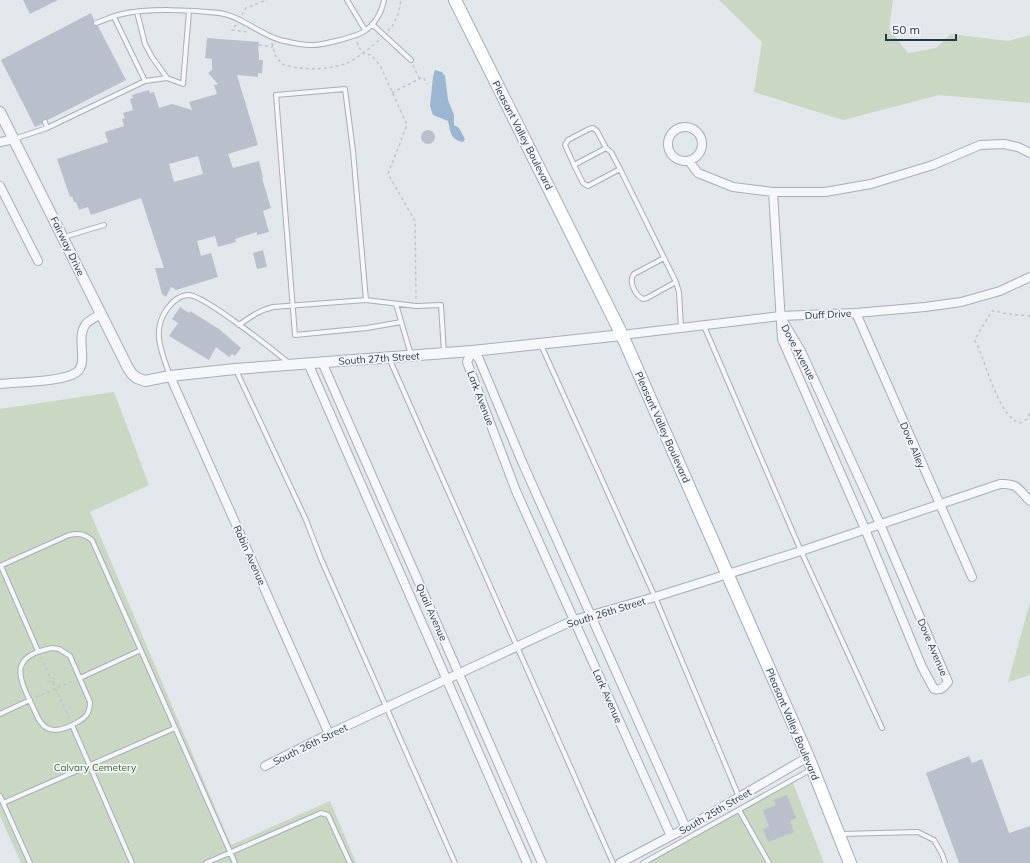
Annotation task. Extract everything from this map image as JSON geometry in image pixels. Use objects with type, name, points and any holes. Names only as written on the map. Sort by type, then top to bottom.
[{"type":"main road","name":"Pleasant Valley Boulevard","points":[[455,0],[622,335],[808,757],[850,863]]},
{"type":"street","name":"Fairway Drive","points":[[0,112],[128,368],[137,378]]},
{"type":"street","points":[[688,161],[698,155],[702,145],[702,140],[700,135],[692,128],[681,127],[675,129],[668,139],[669,151],[677,159],[688,161],[698,174],[719,183],[734,187],[773,192],[825,192],[871,184],[933,165],[980,145],[1004,144],[1018,147],[1030,153]]},
{"type":"street","points":[[0,142],[14,139]]},
{"type":"street","points":[[0,186],[38,261]]},
{"type":"street","name":"Dove Avenue","points":[[773,192],[780,316],[782,339],[865,529],[922,666],[934,689],[938,690],[944,688],[948,682],[880,524],[801,351],[780,316]]},
{"type":"street","name":"Duff Drive","points":[[622,335],[780,316],[856,313],[925,307],[965,301],[1000,291],[1030,277]]},
{"type":"street","name":"Dove Alley","points":[[856,313],[939,505],[972,577]]},
{"type":"street","points":[[0,384],[61,378],[77,371],[81,364],[81,334],[86,324],[101,314]]},
{"type":"street","name":"South 27th Street","points":[[137,378],[145,381],[170,376],[235,369],[472,351],[622,335]]},
{"type":"street","name":"Lark Avenue","points":[[671,836],[516,491],[467,362],[472,351],[479,359],[523,464],[686,828]]},
{"type":"street","name":"Quail Avenue","points":[[322,362],[542,863]]},
{"type":"street","name":"Quail Avenue","points":[[308,363],[527,863]]},
{"type":"street","name":"Robin Avenue","points":[[170,376],[329,734]]},
{"type":"street","name":"South 26th Street","points":[[265,766],[329,734],[574,620],[655,597],[801,551],[1000,484],[1010,483],[1017,487],[1030,501]]},
{"type":"street","points":[[402,577],[414,572]]},
{"type":"street","name":"South 25th Street","points":[[620,863],[686,828],[808,757]]},
{"type":"street","points":[[484,766],[497,760]]},
{"type":"street","points":[[523,854],[536,848]]},
{"type":"lane","points":[[346,0],[365,30]]},
{"type":"lane","points":[[96,23],[137,12],[189,11],[226,14],[280,40],[311,45],[334,41],[365,30],[372,24],[381,11],[384,0]]},
{"type":"lane","points":[[14,139],[47,128],[145,81],[167,78],[182,84],[189,11]]},
{"type":"lane","points":[[137,12],[148,51],[167,78]]},
{"type":"lane","points":[[114,17],[145,81]]},
{"type":"lane","points":[[372,24],[411,60]]},
{"type":"lane","points":[[366,300],[353,151],[345,89],[276,95],[295,335],[367,328],[401,322]]},
{"type":"lane","points":[[45,122],[47,128]]},
{"type":"lane","points":[[620,169],[588,186],[583,182],[565,145],[568,140],[592,128],[597,131],[606,148],[611,152],[620,169],[676,282],[679,292],[681,328]]},
{"type":"lane","points":[[574,165],[606,148]]},
{"type":"lane","points":[[64,238],[104,224]]},
{"type":"lane","points":[[664,258],[634,274],[631,282],[640,298],[643,299],[676,282]]},
{"type":"lane","points":[[170,376],[160,348],[159,332],[162,318],[166,310],[176,299],[185,295],[197,297],[212,306],[291,364]]},
{"type":"lane","points":[[239,326],[251,316],[266,309],[293,305],[366,300],[416,306],[441,305],[444,353]]},
{"type":"lane","points":[[396,304],[411,356]]},
{"type":"lane","points":[[704,325],[801,551],[882,728]]},
{"type":"lane","points":[[540,344],[655,597],[739,797]]},
{"type":"lane","points":[[389,357],[613,863]]},
{"type":"lane","points":[[235,369],[306,520],[321,559],[455,863]]},
{"type":"lane","points":[[38,651],[0,566],[69,536],[79,533],[86,535],[92,540],[235,863]]},
{"type":"lane","points":[[52,648],[60,649],[70,656],[80,678],[90,702],[88,714],[83,719],[60,730],[47,728],[42,724],[30,700],[19,672],[25,660],[38,651],[52,648]]},
{"type":"lane","points":[[80,678],[141,650]]},
{"type":"lane","points":[[0,714],[30,700]]},
{"type":"lane","points":[[72,725],[132,863]]},
{"type":"lane","points":[[3,803],[175,728]]},
{"type":"lane","points":[[644,863],[813,769]]},
{"type":"lane","points":[[0,796],[30,863]]},
{"type":"lane","points":[[739,810],[769,863]]},
{"type":"lane","points":[[206,863],[321,813],[328,815],[350,863]]},
{"type":"lane","points":[[839,834],[918,832],[934,840],[946,863]]},
{"type":"path","points":[[246,8],[267,0]]},
{"type":"path","points":[[354,35],[362,53]]},
{"type":"path","points":[[259,45],[273,47],[277,59],[282,64],[303,67],[323,67],[351,61],[362,53],[371,55],[380,66],[408,125],[388,174],[415,221],[416,306]]},
{"type":"path","points":[[411,60],[420,78],[423,77],[427,84]]},
{"type":"path","points":[[392,93],[420,78]]},
{"type":"path","points":[[1030,316],[992,311],[975,341],[1000,402],[1013,421],[1020,423],[1027,419],[1030,412]]},
{"type":"path","points":[[38,651],[50,677],[54,679],[53,683],[72,725]]},
{"type":"path","points":[[50,677],[48,678],[49,683],[53,683]]},
{"type":"path","points":[[30,700],[80,678]]},
{"type":"green space","points":[[719,0],[893,0],[889,29],[908,53],[936,48],[951,34],[1008,41],[1030,35],[1030,103],[939,95],[843,120],[754,92],[762,42]]},
{"type":"green space","name":"Calvary Cemetery","points":[[114,392],[149,485],[90,512],[231,845],[330,801],[356,863],[21,863],[0,816],[0,409]]},
{"type":"green space","points":[[1030,602],[1030,675],[1008,682]]},
{"type":"green space","points":[[793,783],[824,863],[645,863]]},
{"type":"water","points":[[435,70],[442,72],[445,76],[448,100],[454,115],[454,125],[459,128],[465,139],[463,142],[453,137],[448,121],[433,115],[430,106]]},
{"type":"building","points":[[23,0],[58,0],[30,14]]},
{"type":"building","points":[[91,13],[94,20],[93,25],[98,26],[126,80],[48,120],[44,119],[42,124],[35,127],[1,60]]},
{"type":"building","points":[[207,38],[259,42],[259,60],[263,60],[262,73],[258,73],[258,77],[237,75],[258,145],[228,154],[233,168],[259,161],[262,178],[271,208],[263,211],[269,232],[257,235],[257,232],[235,239],[236,242],[218,247],[215,236],[197,241],[201,256],[211,253],[218,277],[176,290],[171,287],[166,297],[162,294],[155,268],[164,268],[141,198],[91,215],[88,207],[79,210],[72,196],[70,197],[57,159],[108,142],[105,132],[124,126],[122,119],[125,118],[123,113],[133,110],[130,99],[133,98],[132,95],[149,90],[150,93],[154,92],[159,108],[172,104],[192,110],[189,102],[217,94],[214,85],[218,84],[208,73],[212,70],[212,59],[205,58]],"holes":[[[198,156],[203,174],[174,182],[169,164]]]},
{"type":"building","points":[[428,130],[433,132],[435,137],[433,142],[428,144],[423,142],[421,137],[423,132]]},
{"type":"building","points":[[263,250],[267,267],[257,269],[253,253]]},
{"type":"building","points":[[180,307],[189,313],[190,311],[219,329],[241,348],[235,356],[232,354],[229,357],[216,347],[209,360],[169,336],[178,323],[172,319]]},
{"type":"building","points":[[969,756],[972,763],[982,759],[1009,833],[1030,826],[1030,863],[959,863],[926,773]]},
{"type":"building","points":[[787,795],[796,818],[790,821],[794,832],[768,842],[763,829],[769,827],[763,810],[776,805],[774,800]]}]
